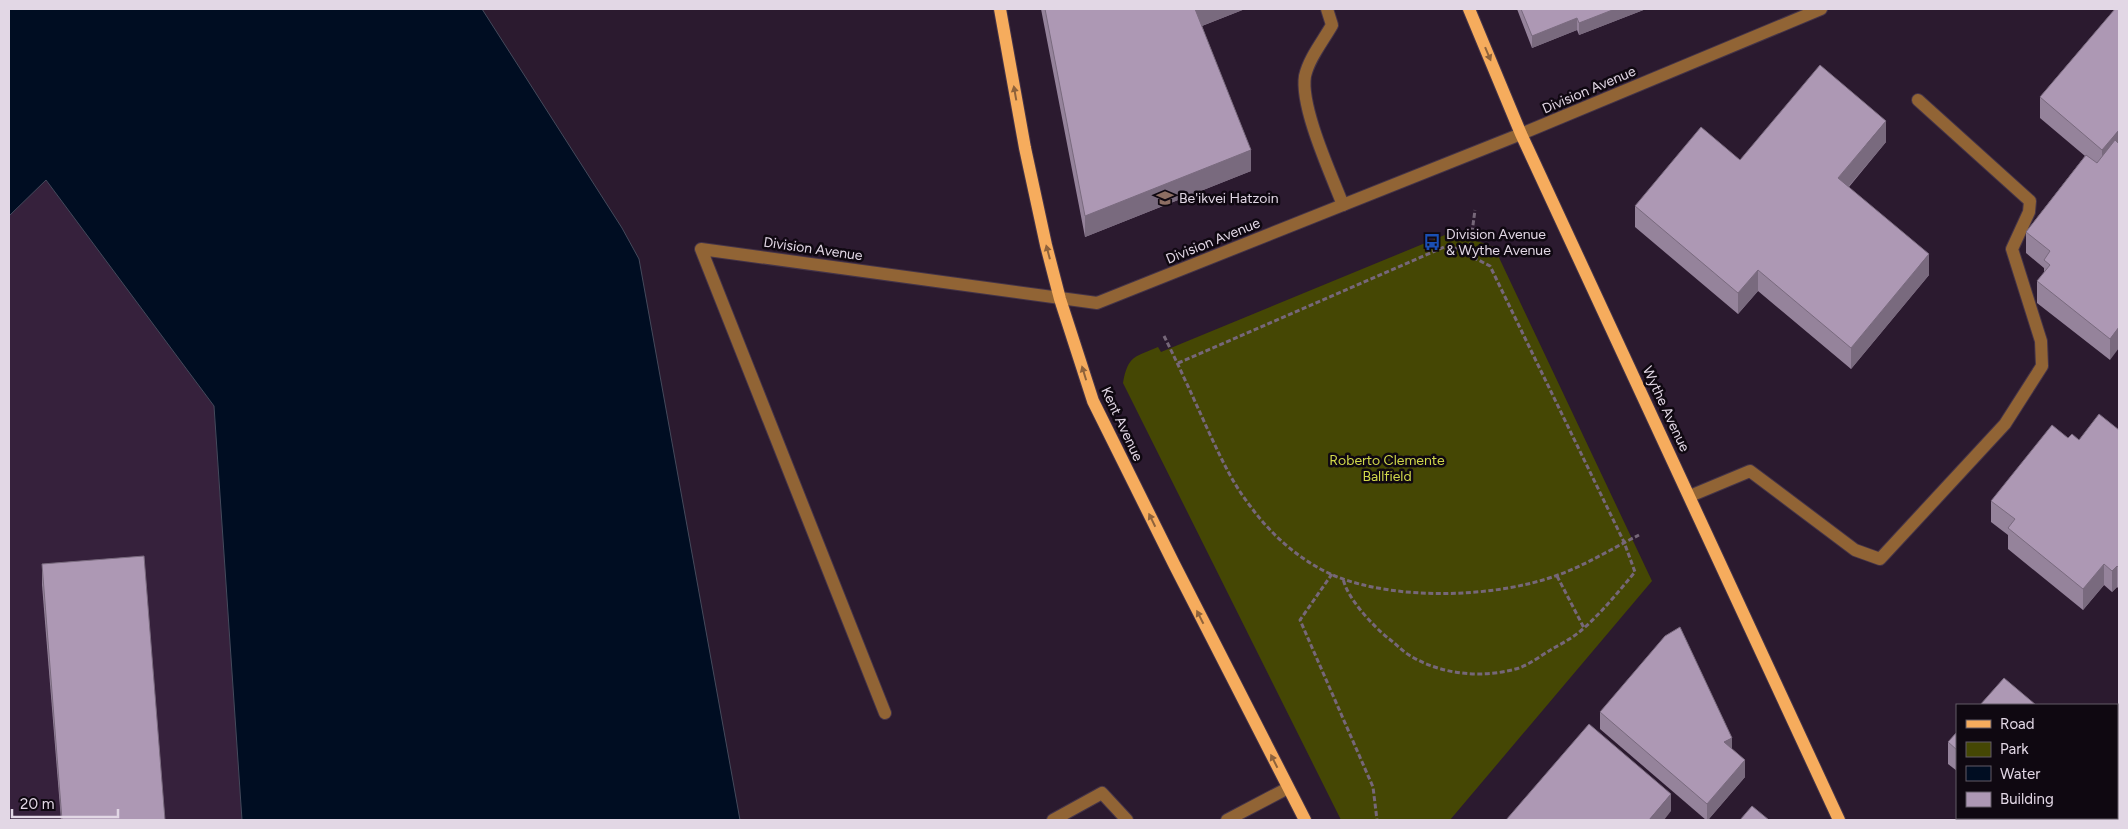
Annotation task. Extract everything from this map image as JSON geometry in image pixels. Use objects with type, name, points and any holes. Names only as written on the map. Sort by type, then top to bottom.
[{"type":"main road","name":"Kent Avenue","points":[[1000,9],[1027,157],[1046,245],[1060,299],[1094,401],[1174,564],[1304,820]]},
{"type":"main road","name":"Wythe Avenue","points":[[1469,9],[1521,134],[1839,820]]},
{"type":"street","points":[[1327,9],[1332,25],[1311,59],[1305,76],[1305,97],[1343,205]]},
{"type":"street","name":"Division Avenue","points":[[885,713],[701,249],[1097,303],[1521,134],[1821,9]]},
{"type":"street","points":[[1690,496],[1750,471],[1856,550],[1880,560],[2005,424],[2042,366],[2041,341],[2012,249],[2029,212],[2030,201],[1918,100]]},
{"type":"street","points":[[1227,820],[1288,788]]},
{"type":"street","points":[[1053,820],[1102,793],[1127,820]]},
{"type":"path","points":[[1469,255],[1475,210]]},
{"type":"path","points":[[1178,363],[1449,245],[1490,266],[1624,542],[1635,572],[1584,628],[1520,668],[1492,673],[1464,674],[1434,668],[1408,654],[1380,632],[1355,602],[1344,585],[1343,578]]},
{"type":"path","points":[[1164,336],[1234,484],[1251,508],[1287,546],[1304,559],[1332,574],[1394,590],[1473,594],[1512,588],[1557,576],[1639,534]]},
{"type":"path","points":[[1332,574],[1300,620],[1373,787],[1377,820]]},
{"type":"path","points":[[1557,576],[1584,628]]},
{"type":"shaded area","points":[[46,180],[214,406],[242,820],[9,820],[9,216]]},
{"type":"green space","name":"Roberto Clemente Ballfield","points":[[1452,232],[1494,247],[1652,581],[1450,820],[1341,820],[1123,383],[1127,367],[1138,355],[1158,347],[1161,352]]},
{"type":"water","points":[[9,9],[482,9],[622,228],[639,259],[740,820],[242,820],[214,406],[46,180],[9,216]]},
{"type":"building","points":[[1045,9],[1195,9],[1251,150],[1085,216]]},
{"type":"building","points":[[1521,9],[1615,9],[1579,23],[1577,18],[1532,36]]},
{"type":"building","points":[[2115,9],[2119,9],[2119,130],[2102,150],[2040,97]]},
{"type":"building","points":[[1820,65],[1886,121],[1838,178],[1929,254],[1851,348],[1758,270],[1738,293],[1635,206],[1701,127],[1740,160]]},
{"type":"building","points":[[2115,140],[2119,144],[2119,327],[2110,339],[2037,281],[2050,265],[2044,260],[2050,251],[2026,232],[2086,155],[2097,163]]},
{"type":"building","points":[[2099,414],[2119,430],[2119,568],[2117,566],[2112,571],[2104,564],[2083,589],[2008,528],[2015,519],[1991,501],[2052,425],[2068,438],[2072,434],[2079,440]]},
{"type":"building","points":[[144,556],[165,820],[62,820],[42,564]]},
{"type":"building","points":[[1680,627],[1732,738],[1724,742],[1745,760],[1707,804],[1600,712],[1665,636]]},
{"type":"building","points":[[2004,678],[2035,704],[1981,704]]},
{"type":"building","points":[[1589,724],[1671,794],[1649,820],[1506,820]]},
{"type":"building","points":[[1956,733],[1956,749],[1948,742]]},
{"type":"building","points":[[2119,777],[2119,820],[2036,819],[2118,819]]},
{"type":"building","points":[[1752,806],[1769,820],[1740,820]]},
{"type":"place","name":"Be'ikvei Hatzoin","points":[[1165,198]]},
{"type":"place","name":"Division Avenue & Wythe Avenue","points":[[1432,242]]}]
